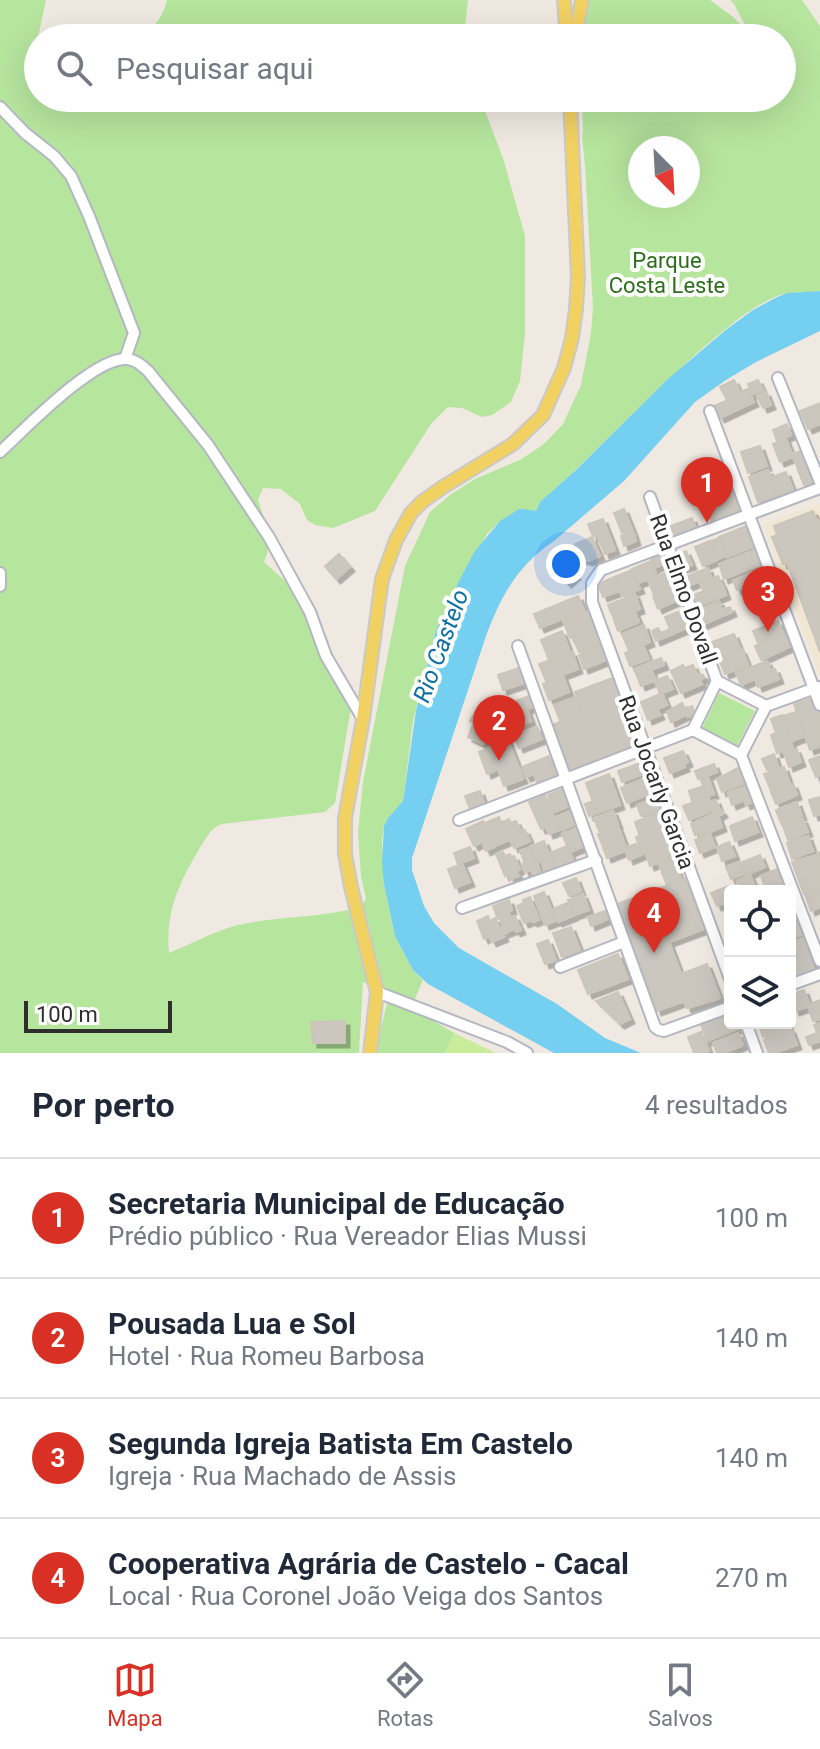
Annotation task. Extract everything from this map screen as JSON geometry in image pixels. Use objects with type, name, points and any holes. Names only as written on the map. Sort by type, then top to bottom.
[{"type":"main road","points":[[564,0],[566,24]]},
{"type":"main road","points":[[578,24],[582,0]]},
{"type":"main road","points":[[370,1053],[377,992],[351,887],[345,854],[345,818],[363,719],[382,579],[396,540],[411,513],[443,487],[513,444],[543,415],[564,368],[572,338],[578,277],[571,112]]},
{"type":"street","points":[[0,107],[25,133],[54,156],[71,176],[134,333],[125,359]]},
{"type":"street","points":[[0,452],[79,381],[101,366],[125,359],[137,362],[190,421],[236,484],[281,556],[310,612],[326,656],[363,719]]},
{"type":"street","points":[[668,544],[820,485],[778,378]]},
{"type":"street","points":[[710,411],[817,688],[820,705]]},
{"type":"street","name":"Rua Elmo Dovall","points":[[650,497],[717,681]]},
{"type":"street","name":"Rua Jocarly Garcia","points":[[668,544],[601,570],[592,583],[592,602],[724,963]]},
{"type":"street","points":[[0,573],[0,586]]},
{"type":"street","points":[[518,646],[655,1027],[664,1031],[724,1009]]},
{"type":"street","points":[[459,820],[693,730],[717,681],[766,706]]},
{"type":"street","points":[[741,755],[766,706],[817,688]]},
{"type":"street","points":[[693,730],[741,755],[820,961]]},
{"type":"street","points":[[462,908],[596,860]]},
{"type":"street","points":[[560,967],[624,942]]},
{"type":"street","points":[[796,983],[820,974]]},
{"type":"street","points":[[377,992],[507,1042],[527,1053]]},
{"type":"street","points":[[748,1029],[757,1053]]},
{"type":"shaded area","points":[[820,504],[820,675],[763,524]]},
{"type":"green space","name":"Parque Costa Leste","points":[[0,0],[46,0],[41,24],[24,24],[24,112],[485,112],[503,158],[525,236],[525,334],[520,381],[511,402],[492,415],[482,417],[462,408],[448,407],[431,424],[375,511],[333,528],[315,525],[307,520],[300,504],[281,489],[263,488],[258,500],[269,537],[264,562],[305,599],[351,707],[335,803],[325,812],[222,824],[212,830],[193,859],[176,897],[169,923],[169,953],[238,925],[361,907],[366,899],[358,832],[363,782],[405,566],[430,512],[475,479],[520,460],[544,444],[563,424],[581,385],[593,308],[582,112],[796,112],[796,24],[744,24],[730,0],[802,0],[820,26],[820,291],[777,296],[745,314],[677,371],[540,502],[536,511],[508,516],[487,534],[436,630],[413,721],[403,801],[384,826],[384,884],[395,936],[413,970],[423,980],[413,1003],[363,982],[359,1053],[0,1053]]},
{"type":"green space","points":[[167,0],[468,0],[465,24],[155,24]]},
{"type":"green space","points":[[589,0],[710,0],[740,24],[583,24]]},
{"type":"green space","points":[[719,693],[755,711],[737,746],[702,729]]},
{"type":"green space","points":[[389,995],[454,1033],[445,1053],[375,1053]]},
{"type":"green space","points":[[454,1033],[496,1053],[445,1053]]},
{"type":"water","name":"Rio Castelo","points":[[820,291],[820,331],[756,362],[695,402],[624,481],[520,571],[504,595],[486,636],[412,858],[412,870],[424,906],[434,923],[459,948],[557,1004],[605,1038],[641,1053],[554,1053],[428,984],[413,970],[395,936],[384,884],[384,826],[403,801],[416,711],[436,630],[475,551],[500,521],[519,509],[536,511],[540,502],[669,378],[753,310],[788,293]]},
{"type":"building","points":[[734,380],[740,392],[748,389],[754,402],[741,408],[735,397],[727,400],[720,387]]},
{"type":"building","points":[[758,380],[763,390],[752,394],[748,384]]},
{"type":"building","points":[[766,392],[771,405],[763,408],[757,396]]},
{"type":"building","points":[[735,397],[741,408],[720,418],[714,406]]},
{"type":"building","points":[[820,403],[820,424],[808,429],[800,411]]},
{"type":"building","points":[[787,424],[791,435],[777,441],[773,430]]},
{"type":"building","points":[[786,439],[793,457],[780,462],[773,444]]},
{"type":"building","points":[[760,446],[767,466],[748,473],[741,452]]},
{"type":"building","points":[[803,450],[809,465],[798,469],[792,454]]},
{"type":"building","points":[[810,466],[815,481],[804,485],[798,470]]},
{"type":"building","points":[[768,470],[777,495],[758,502],[749,477]]},
{"type":"building","points":[[786,472],[793,490],[778,495],[772,477]]},
{"type":"building","points":[[731,481],[741,509],[711,520],[700,493]]},
{"type":"building","points":[[624,509],[632,529],[622,533],[614,513]]},
{"type":"building","points":[[813,511],[817,521],[820,520],[820,652],[787,562],[783,564],[772,537],[777,535],[774,526]]},
{"type":"building","points":[[692,518],[695,526],[674,534],[671,526]]},
{"type":"building","points":[[603,519],[615,550],[605,554],[597,535],[593,536],[588,524]]},
{"type":"building","points":[[746,526],[753,547],[727,557],[719,537]]},
{"type":"building","points":[[633,531],[636,541],[624,546],[621,536]]},
{"type":"building","points":[[592,537],[600,556],[588,561],[581,559],[575,544]]},
{"type":"building","points":[[719,538],[726,556],[718,559],[711,541]]},
{"type":"building","points":[[709,541],[717,560],[703,566],[695,547]]},
{"type":"building","points":[[755,550],[760,565],[724,579],[719,564]]},
{"type":"building","points":[[686,551],[692,565],[683,568],[678,555]]},
{"type":"building","points":[[339,554],[350,567],[336,579],[325,566]]},
{"type":"building","points":[[664,554],[667,563],[654,568],[651,559]]},
{"type":"building","points":[[560,559],[576,575],[567,583],[552,567]]},
{"type":"building","points":[[651,561],[657,576],[638,583],[632,569]]},
{"type":"building","points":[[708,568],[711,577],[688,586],[685,577]]},
{"type":"building","points":[[632,570],[640,589],[622,596],[614,577]]},
{"type":"building","points":[[758,570],[765,586],[750,592],[747,585],[737,590],[733,581]]},
{"type":"building","points":[[667,572],[673,587],[654,595],[648,580]]},
{"type":"building","points":[[718,576],[721,583],[703,590],[700,583]]},
{"type":"building","points":[[614,577],[619,591],[603,597],[598,584]]},
{"type":"building","points":[[722,584],[726,595],[695,607],[691,596]]},
{"type":"building","points":[[673,588],[678,600],[658,609],[653,596]]},
{"type":"building","points":[[635,594],[640,609],[614,619],[608,605]]},
{"type":"building","points":[[578,596],[584,610],[540,628],[534,614]]},
{"type":"building","points":[[719,601],[722,610],[730,607],[732,612],[702,625],[694,612]]},
{"type":"building","points":[[592,610],[598,627],[570,638],[563,621]]},
{"type":"building","points":[[680,611],[687,628],[656,641],[652,631],[658,628],[661,633],[670,629],[665,617]]},
{"type":"building","points":[[635,612],[639,622],[618,631],[614,620]]},
{"type":"building","points":[[778,621],[783,633],[758,643],[753,631]]},
{"type":"building","points":[[644,625],[650,642],[629,651],[622,634]]},
{"type":"building","points":[[598,629],[603,643],[579,652],[573,638]]},
{"type":"building","points":[[562,631],[570,652],[549,660],[541,640]]},
{"type":"building","points":[[734,634],[740,649],[718,658],[712,642]]},
{"type":"building","points":[[784,634],[789,647],[761,660],[755,646]]},
{"type":"building","points":[[603,645],[609,659],[584,669],[579,655]]},
{"type":"building","points":[[643,645],[649,659],[630,666],[625,653]]},
{"type":"building","points":[[742,650],[748,665],[725,674],[719,659]]},
{"type":"building","points":[[572,652],[578,669],[546,681],[539,664]]},
{"type":"building","points":[[661,658],[664,665],[651,670],[656,680],[641,686],[634,669]]},
{"type":"building","points":[[767,661],[779,679],[758,687],[755,679],[741,685],[736,673]]},
{"type":"building","points":[[683,665],[685,668],[693,665],[697,674],[704,677],[700,681],[702,684],[681,693],[671,671]]},
{"type":"building","points":[[519,668],[524,683],[503,690],[498,675]]},
{"type":"building","points":[[563,676],[569,692],[549,700],[543,684]]},
{"type":"building","points":[[667,676],[673,689],[660,694],[655,681]]},
{"type":"building","points":[[615,677],[639,744],[570,769],[554,724],[583,714],[575,692]]},
{"type":"building","points":[[662,693],[667,705],[657,709],[660,715],[648,720],[641,702]]},
{"type":"building","points":[[529,696],[533,707],[504,718],[501,712],[490,716],[486,705],[498,701],[500,707]]},
{"type":"building","points":[[576,697],[581,713],[560,721],[554,705]]},
{"type":"building","points":[[813,698],[820,717],[820,746],[810,750],[794,704]]},
{"type":"building","points":[[682,703],[685,709],[692,706],[695,714],[688,717],[687,714],[671,722],[667,712]]},
{"type":"building","points":[[527,710],[531,721],[512,729],[507,717]]},
{"type":"building","points":[[476,711],[490,717],[485,728],[490,731],[483,744],[468,737],[474,723],[470,721]]},
{"type":"building","points":[[796,712],[805,736],[792,741],[783,716]]},
{"type":"building","points":[[782,715],[793,748],[777,753],[771,735],[776,733],[771,719]]},
{"type":"building","points":[[537,727],[542,739],[519,748],[514,736]]},
{"type":"building","points":[[506,735],[523,779],[504,786],[498,769],[487,774],[479,752],[499,744],[497,739]]},
{"type":"building","points":[[796,749],[801,762],[789,767],[784,753]]},
{"type":"building","points":[[683,751],[688,762],[684,764],[685,767],[670,773],[664,758]]},
{"type":"building","points":[[774,754],[778,766],[767,770],[762,759]]},
{"type":"building","points":[[549,756],[556,775],[537,782],[534,774],[526,777],[522,767]]},
{"type":"building","points":[[820,756],[820,775],[816,777],[809,760]]},
{"type":"building","points":[[643,762],[646,773],[622,782],[618,771]]},
{"type":"building","points":[[714,764],[717,772],[698,779],[695,771]]},
{"type":"building","points":[[784,767],[790,784],[771,791],[764,774]]},
{"type":"building","points":[[738,768],[744,783],[722,792],[717,779]]},
{"type":"building","points":[[609,774],[620,805],[597,813],[586,783]]},
{"type":"building","points":[[652,775],[658,790],[627,803],[621,788]]},
{"type":"building","points":[[708,777],[714,794],[692,801],[689,791],[704,786],[702,780]]},
{"type":"building","points":[[793,784],[797,795],[776,804],[771,792]]},
{"type":"building","points":[[749,785],[755,801],[746,805],[744,800],[732,805],[728,793]]},
{"type":"building","points":[[565,788],[572,805],[554,812],[548,795]]},
{"type":"building","points":[[480,791],[484,803],[470,809],[465,796]]},
{"type":"building","points":[[545,795],[559,830],[549,834],[546,827],[541,829],[529,802]]},
{"type":"building","points":[[708,797],[710,802],[716,800],[719,808],[689,820],[683,806]]},
{"type":"building","points":[[820,797],[820,814],[814,816],[809,800]]},
{"type":"building","points":[[655,798],[660,809],[641,816],[637,805]]},
{"type":"building","points":[[593,801],[597,813],[589,816],[585,804]]},
{"type":"building","points":[[797,802],[802,816],[782,825],[776,810]]},
{"type":"building","points":[[572,810],[578,823],[562,830],[556,817]]},
{"type":"building","points":[[721,810],[723,813],[718,816],[722,827],[695,835],[691,824]]},
{"type":"building","points":[[613,811],[618,824],[599,831],[594,818]]},
{"type":"building","points":[[660,812],[665,824],[639,834],[635,822]]},
{"type":"building","points":[[499,817],[509,840],[495,846],[485,823]]},
{"type":"building","points":[[752,817],[758,832],[735,841],[730,826]]},
{"type":"building","points":[[509,819],[511,823],[516,821],[521,831],[509,836],[503,822]]},
{"type":"building","points":[[803,819],[808,832],[788,840],[783,826]]},
{"type":"building","points":[[483,821],[494,847],[486,851],[482,842],[474,846],[466,829]]},
{"type":"building","points":[[618,826],[627,850],[607,858],[598,834]]},
{"type":"building","points":[[665,826],[672,843],[642,854],[636,837]]},
{"type":"building","points":[[577,828],[585,846],[570,852],[566,843],[570,842],[569,839],[565,841],[562,834]]},
{"type":"building","points":[[525,830],[530,841],[514,848],[509,837]]},
{"type":"building","points":[[710,834],[715,847],[700,853],[695,840]]},
{"type":"building","points":[[808,836],[813,851],[792,859],[787,843]]},
{"type":"building","points":[[544,841],[550,856],[537,862],[531,846]]},
{"type":"building","points":[[729,842],[735,856],[722,861],[717,847]]},
{"type":"building","points":[[636,844],[641,855],[629,860],[627,847]]},
{"type":"building","points":[[671,845],[676,856],[650,866],[646,854]]},
{"type":"building","points":[[567,846],[574,862],[556,869],[550,853]]},
{"type":"building","points":[[470,847],[474,858],[458,864],[454,853]]},
{"type":"building","points":[[531,847],[541,874],[534,877],[531,869],[525,872],[520,851]]},
{"type":"building","points":[[503,852],[505,856],[514,856],[520,869],[516,871],[519,876],[511,879],[508,874],[505,876],[496,854]]},
{"type":"building","points":[[820,852],[820,888],[804,894],[792,862]]},
{"type":"building","points":[[760,855],[765,867],[746,875],[740,863]]},
{"type":"building","points":[[550,857],[555,869],[546,873],[541,861]]},
{"type":"building","points":[[674,858],[677,865],[662,872],[659,864]]},
{"type":"building","points":[[739,862],[744,874],[731,879],[726,867]]},
{"type":"building","points":[[462,864],[470,882],[455,888],[448,869]]},
{"type":"building","points":[[676,867],[681,879],[667,885],[662,873]]},
{"type":"building","points":[[777,869],[784,885],[764,885],[761,876]]},
{"type":"building","points":[[750,875],[754,885],[739,885],[737,881]]},
{"type":"building","points":[[576,878],[581,891],[569,896],[563,883]]},
{"type":"building","points":[[685,879],[704,929],[669,942],[681,974],[707,964],[720,998],[687,1008],[684,1001],[657,1011],[617,904]]},
{"type":"building","points":[[724,888],[724,903],[717,906],[711,893]]},
{"type":"building","points":[[820,889],[820,907],[811,911],[805,894]]},
{"type":"building","points":[[544,892],[556,921],[545,925],[534,896]]},
{"type":"building","points":[[583,894],[589,910],[574,915],[568,900]]},
{"type":"building","points":[[530,897],[539,920],[524,923],[517,906]]},
{"type":"building","points":[[509,900],[512,910],[508,911],[511,918],[515,916],[521,930],[504,933],[501,918],[498,919],[493,906]]},
{"type":"building","points":[[567,903],[573,916],[558,922],[553,909]]},
{"type":"building","points":[[605,911],[608,919],[591,926],[588,917]]},
{"type":"building","points":[[488,916],[490,921],[495,918],[504,937],[492,942],[489,936],[484,939],[477,921]]},
{"type":"building","points":[[796,921],[803,934],[796,937]]},
{"type":"building","points":[[571,927],[580,950],[562,957],[553,933]]},
{"type":"building","points":[[803,938],[815,972],[796,979],[796,957],[796,941]]},
{"type":"building","points":[[548,940],[556,960],[545,964],[537,944]]},
{"type":"building","points":[[618,954],[628,979],[588,994],[578,970]]},
{"type":"building","points":[[804,990],[810,1006],[796,1011],[796,993]]},
{"type":"building","points":[[618,992],[630,1019],[620,1024],[596,1001]]},
{"type":"building","points":[[820,1000],[820,1019],[813,1021],[809,1009],[814,1008],[812,1003]]},
{"type":"building","points":[[724,1014],[724,1029],[737,1029],[707,1041],[700,1022]]},
{"type":"building","points":[[345,1021],[345,1043],[313,1043],[311,1022]]},
{"type":"building","points":[[820,1023],[820,1041],[809,1045],[806,1037],[817,1033],[814,1025]]},
{"type":"building","points":[[760,1029],[786,1029],[763,1037]]},
{"type":"building","points":[[791,1029],[797,1045],[769,1053],[764,1040]]},
{"type":"building","points":[[701,1032],[709,1051],[694,1053],[688,1037]]},
{"type":"building","points":[[738,1033],[743,1045],[717,1053],[713,1043]]},
{"type":"place","name":"Secretaria Municipal de Educação","points":[[707,523]]},
{"type":"place","name":"Segunda Igreja Batista Em Castelo","points":[[768,632]]},
{"type":"place","name":"Pousada Lua e Sol","points":[[499,761]]},
{"type":"place","name":"Cooperativa Agrária de Castelo - Cacal","points":[[654,953]]}]
